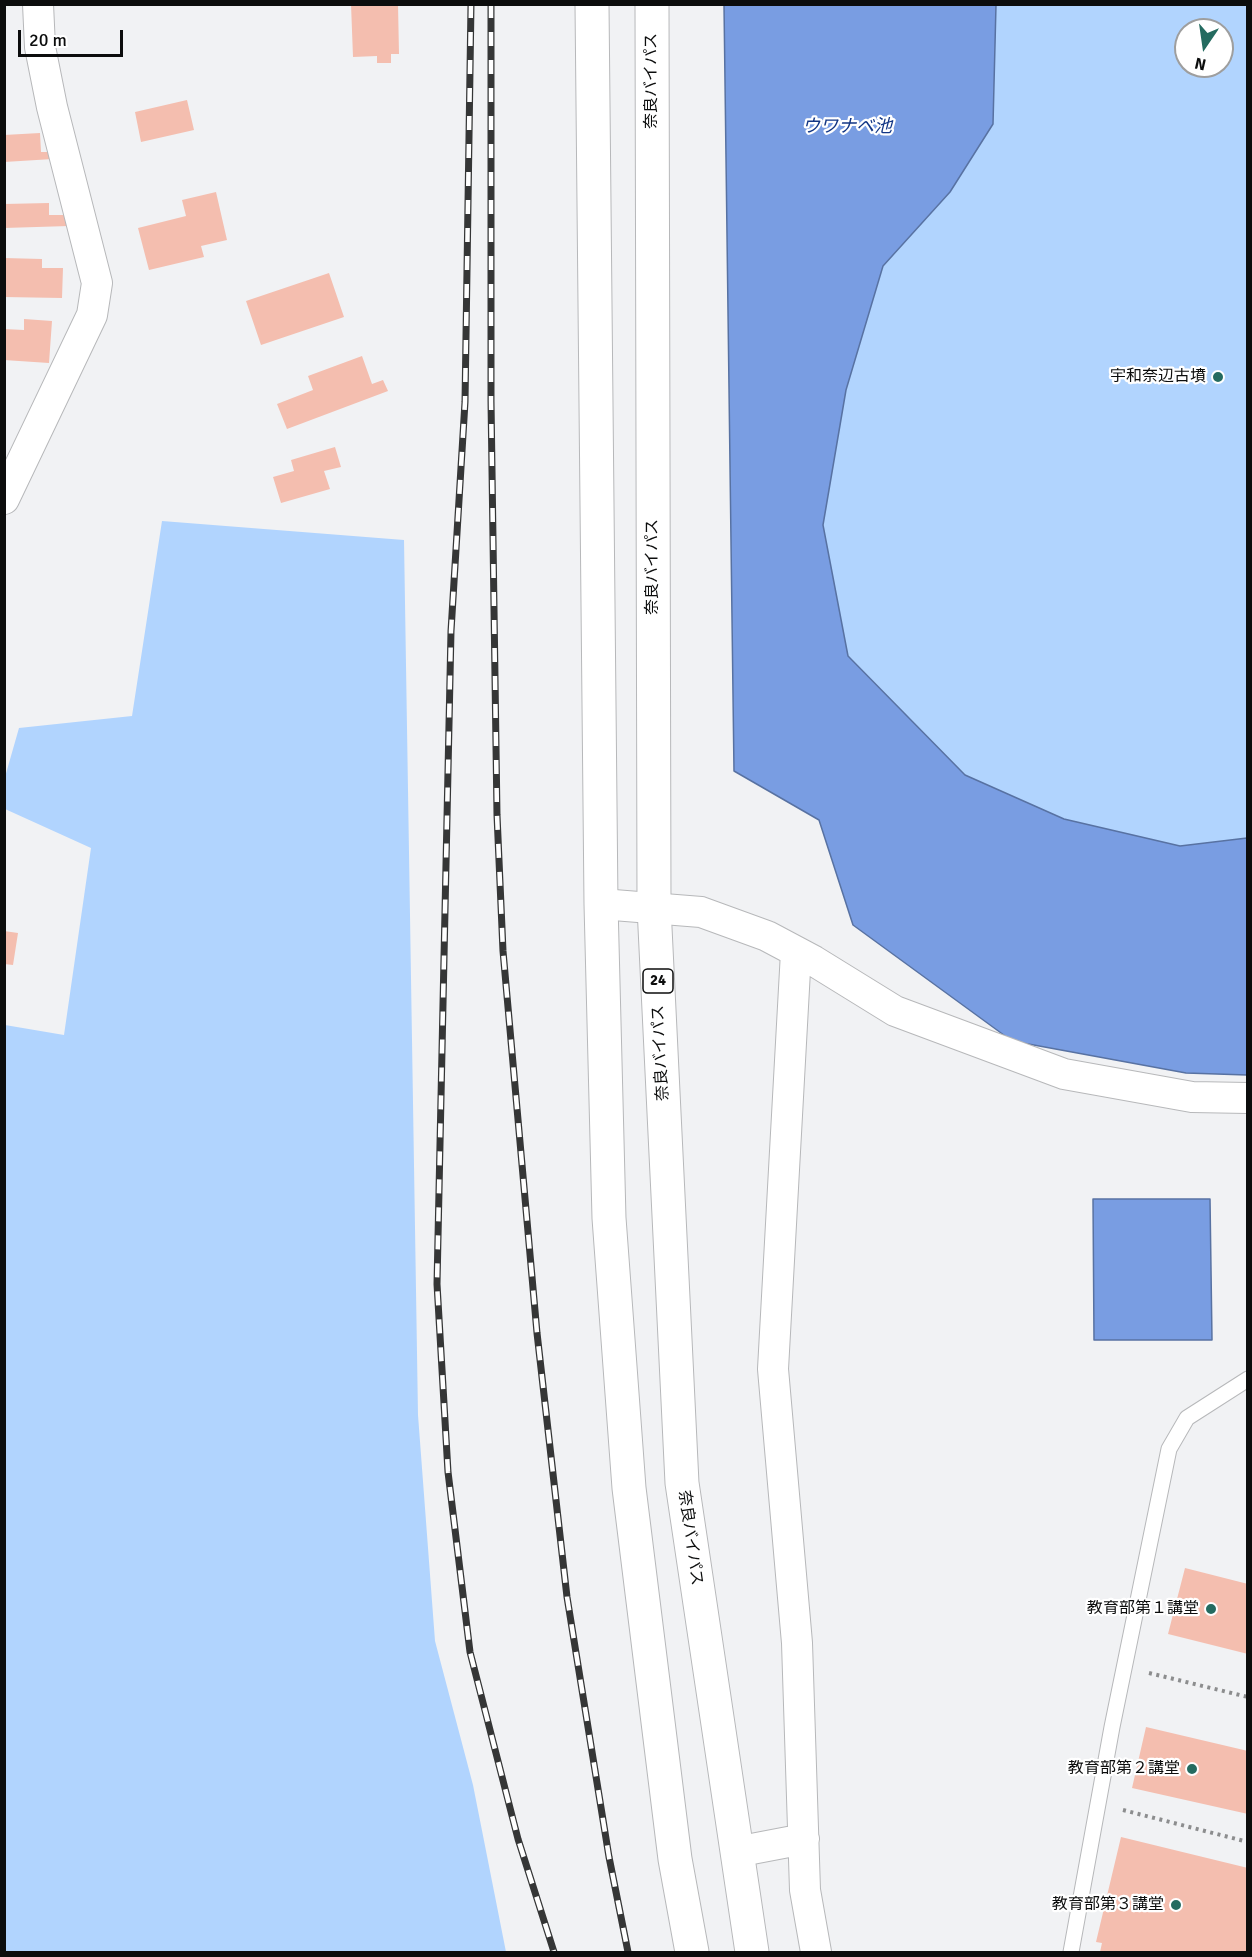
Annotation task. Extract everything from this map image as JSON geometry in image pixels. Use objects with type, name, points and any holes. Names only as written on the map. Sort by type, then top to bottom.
[{"type":"highway","points":[[592,4],[601,904],[609,1218],[629,1488],[675,1860],[692,1953]]},
{"type":"highway","name":"奈良バイパス","points":[[652,4],[654,907],[682,1483],[752,1953]]},
{"type":"street","points":[[4,499],[92,315],[97,283],[52,107],[40,47],[38,4]]},
{"type":"street","points":[[601,904],[701,912],[767,936],[895,1011],[1064,1074],[1192,1096],[1248,1098]]},
{"type":"street","points":[[796,952],[773,1369],[797,1643],[805,1890],[816,1953]]},
{"type":"street","points":[[736,1852],[804,1839]]},
{"type":"lane","points":[[1071,1953],[1124,1667],[1169,1449],[1187,1418],[1248,1379]]},
{"type":"path","points":[[1124,1667],[1248,1697]]},
{"type":"path","points":[[1098,1804],[1248,1842]]},
{"type":"shaded area","points":[[996,5],[1247,5],[1247,838],[1180,846],[1064,819],[964,775],[848,656],[823,525],[846,390],[883,266],[950,192],[993,124]]},
{"type":"shaded area","points":[[162,521],[404,540],[418,1415],[435,1641],[473,1785],[506,1952],[5,1952],[5,1025],[64,1035],[91,848],[5,809],[5,777],[19,728],[132,716]]},
{"type":"water","name":"ウワナベ池","points":[[724,5],[996,5],[993,124],[950,192],[883,266],[846,390],[823,525],[848,656],[965,775],[1064,819],[1180,846],[1247,838],[1247,1075],[1186,1073],[1012,1041],[853,925],[819,820],[734,771]]},
{"type":"water","points":[[1093,1199],[1210,1199],[1212,1340],[1094,1340]]},
{"type":"building","points":[[351,4],[398,4],[399,54],[391,54],[391,63],[377,63],[377,56],[353,57]]},
{"type":"building","points":[[187,100],[194,130],[141,142],[135,112]]},
{"type":"building","points":[[40,133],[41,152],[52,152],[53,159],[4,162],[4,135]]},
{"type":"building","points":[[216,192],[227,240],[201,246],[204,257],[149,270],[138,228],[186,216],[182,200]]},
{"type":"building","points":[[49,203],[49,215],[69,215],[69,226],[4,228],[4,204]]},
{"type":"building","points":[[4,258],[42,259],[42,268],[63,268],[62,298],[4,297]]},
{"type":"building","points":[[329,273],[344,317],[261,345],[246,301]]},
{"type":"building","points":[[24,319],[52,321],[49,363],[4,360],[4,329],[24,330]]},
{"type":"building","points":[[362,356],[372,384],[383,380],[388,391],[287,429],[277,404],[313,390],[308,376]]},
{"type":"building","points":[[335,447],[341,467],[324,471],[330,489],[281,503],[273,477],[294,471],[291,460]]},
{"type":"building","points":[[4,931],[18,933],[13,965],[4,964]]},
{"type":"building","name":"教育部第１講堂","points":[[1185,1568],[1248,1584],[1248,1654],[1168,1634]]},
{"type":"building","name":"教育部第２講堂","points":[[1146,1727],[1248,1751],[1248,1814],[1132,1788]]},
{"type":"building","name":"教育部第３講堂","points":[[1121,1837],[1248,1868],[1248,1952],[1100,1952],[1102,1943],[1096,1942]]},
{"type":"railway","points":[[471,4],[465,402],[451,631],[437,1284],[448,1472],[470,1652],[518,1839],[554,1952]]},
{"type":"railway","points":[[491,4],[491,401],[497,815],[503,951],[537,1333],[567,1597],[609,1857],[628,1952]]},
{"type":"place","name":"宇和奈辺古墳","points":[[1218,377]]},
{"type":"place","name":"教育部第１講堂","points":[[1211,1609]]},
{"type":"place","name":"教育部第２講堂","points":[[1192,1769]]},
{"type":"place","name":"教育部第３講堂","points":[[1176,1905]]}]
